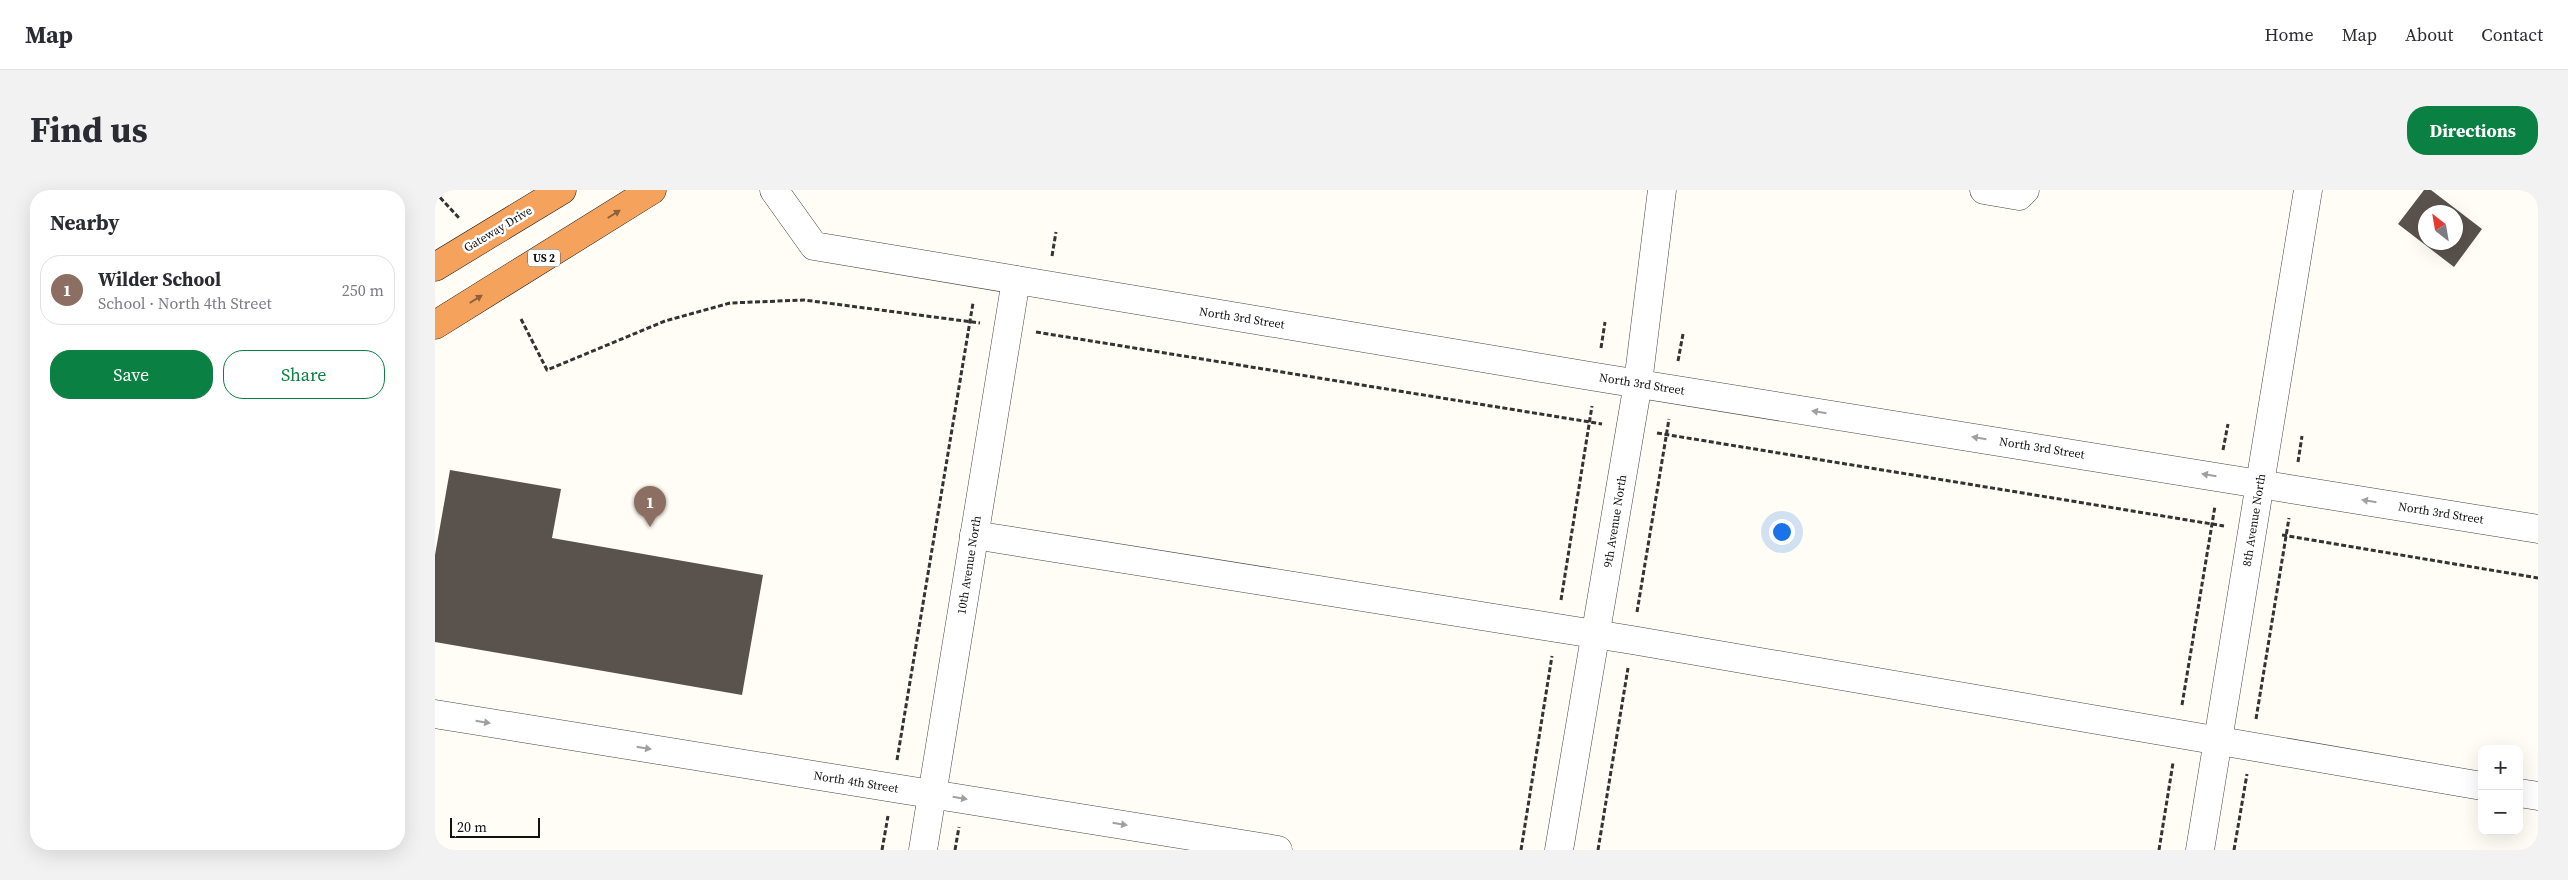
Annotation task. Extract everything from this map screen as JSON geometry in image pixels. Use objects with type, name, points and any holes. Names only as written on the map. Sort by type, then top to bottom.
[{"type":"highway","name":"Gateway Drive","points":[[435,268],[561,190]]},
{"type":"highway","name":"US 2","points":[[435,325],[653,190]]},
{"type":"street","name":"North 3rd Street","points":[[774,190],[813,246],[1596,377],[2219,476],[2538,529]]},
{"type":"street","name":"9th Avenue North","points":[[1559,850],[1638,383],[1662,190]]},
{"type":"street","points":[[1984,190],[2019,196],[2025,190]]},
{"type":"street","name":"8th Avenue North","points":[[2200,850],[2308,190]]},
{"type":"street","name":"10th Avenue North","points":[[923,850],[1016,280]]},
{"type":"street","points":[[974,535],[1596,634],[2178,732],[2478,785]]},
{"type":"street","name":"North 4th Street","points":[[435,714],[1278,850]]},
{"type":"street","points":[[2523,794],[2538,796]]},
{"type":"path","points":[[435,192],[462,220]]},
{"type":"path","points":[[521,319],[547,370],[665,321],[721,305],[804,300],[1008,327],[2538,578]]},
{"type":"path","points":[[882,850],[973,302]]},
{"type":"path","points":[[1521,850],[1605,322]]},
{"type":"path","points":[[1598,850],[1683,334]]},
{"type":"path","points":[[2159,850],[2228,424]]},
{"type":"path","points":[[2234,850],[2302,436]]},
{"type":"building","points":[[2424,190],[2431,190],[2451,205],[2418,205],[2418,239],[2398,224]]},
{"type":"building","points":[[2463,214],[2482,229],[2454,267],[2432,250],[2463,250]]},
{"type":"building","points":[[450,470],[561,489],[552,538],[763,575],[742,695],[435,642],[435,555]]},
{"type":"place","name":"Wilder School","points":[[650,527]]}]
